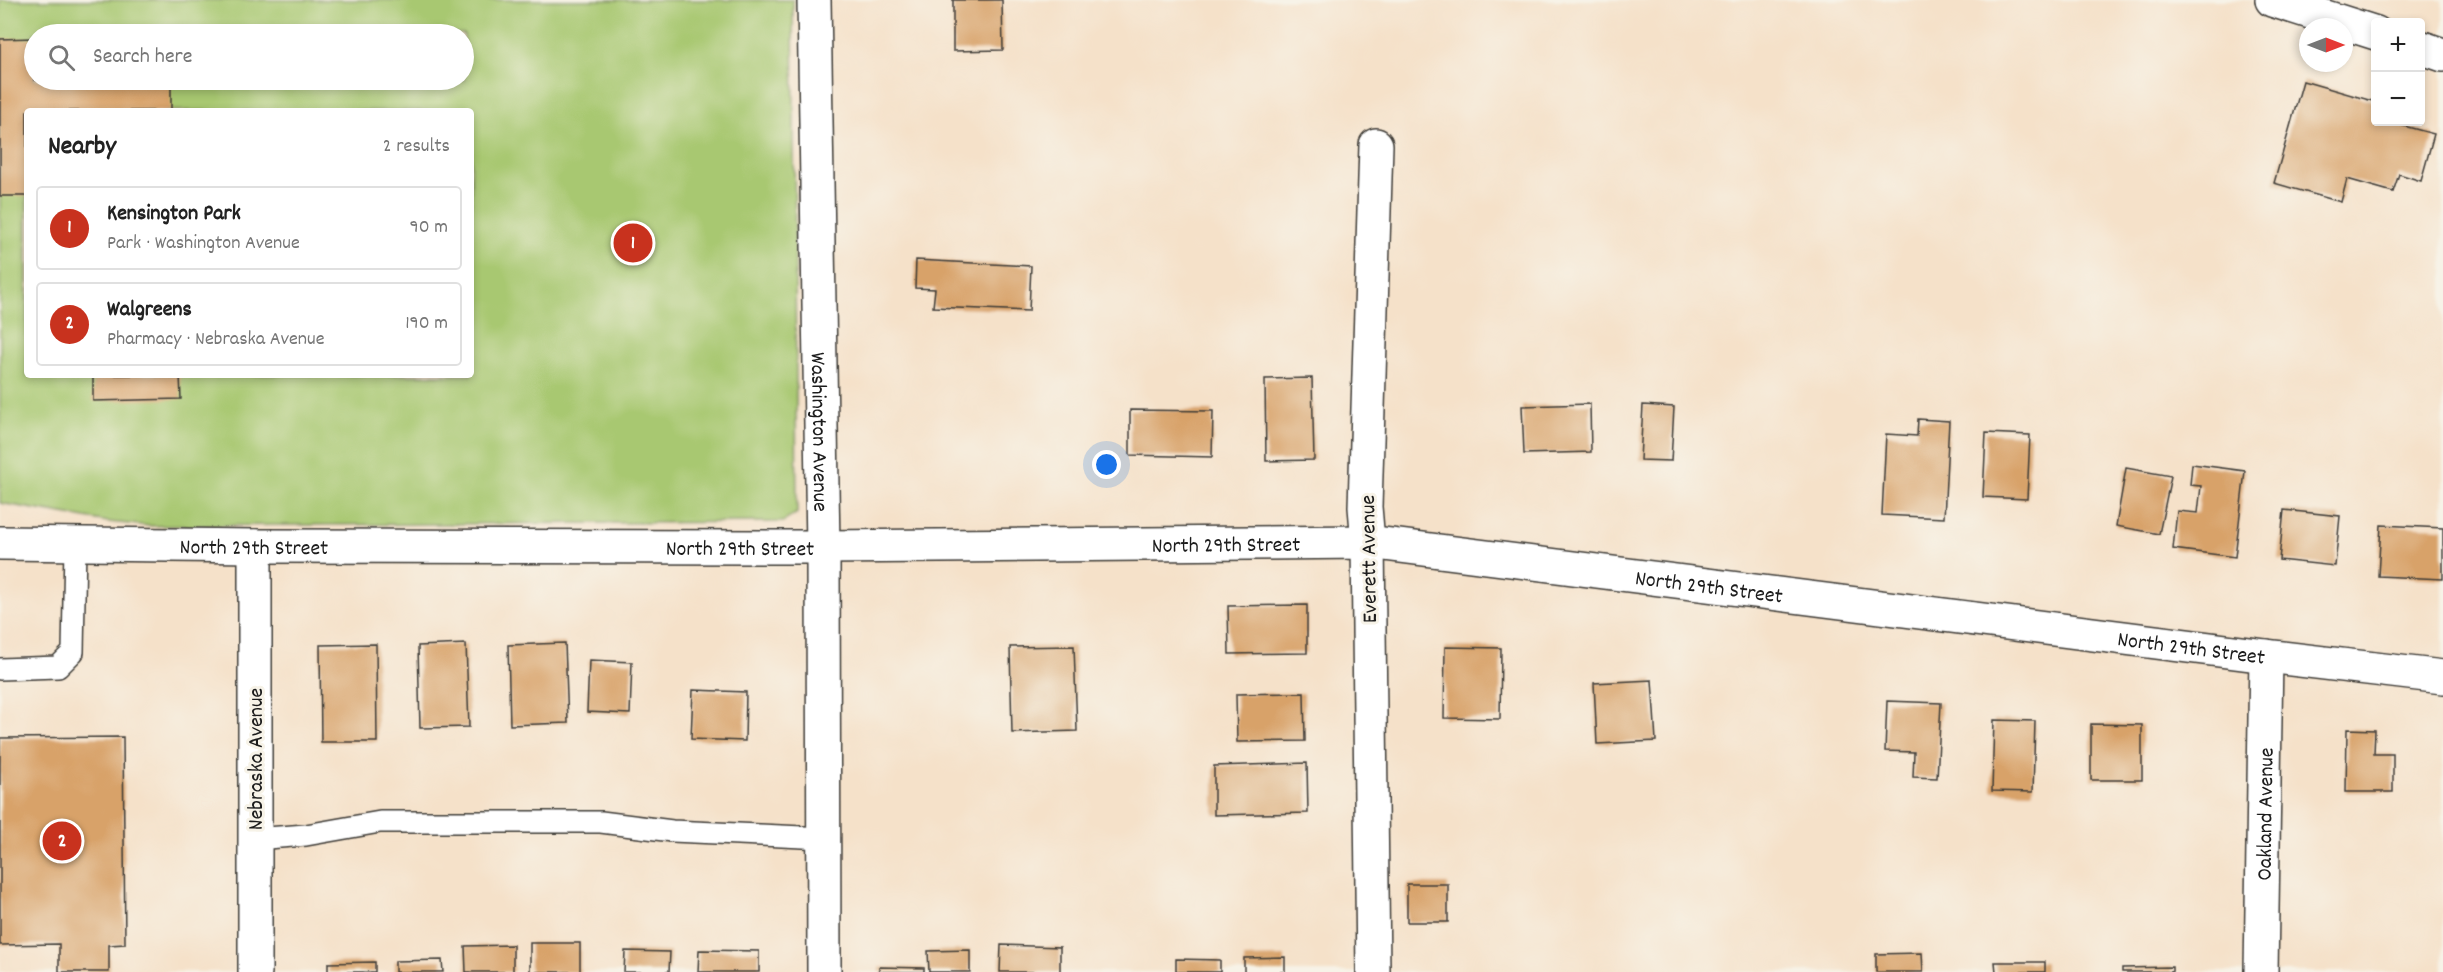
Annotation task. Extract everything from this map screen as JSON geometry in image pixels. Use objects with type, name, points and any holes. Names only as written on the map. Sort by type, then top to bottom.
[{"type":"street","name":"Washington Avenue","points":[[814,0],[823,547],[824,972]]},
{"type":"street","points":[[2272,0],[2371,31]]},
{"type":"street","points":[[2425,48],[2443,55]]},
{"type":"street","name":"Everett Avenue","points":[[1373,972],[1368,542],[1365,507],[1376,145]]},
{"type":"street","name":"North 29th Street","points":[[0,543],[823,547],[1368,542],[2443,677]]},
{"type":"street","name":"Nebraska Avenue","points":[[255,546],[255,972]]},
{"type":"street","name":"Oakland Avenue","points":[[2261,972],[2266,656]]},
{"type":"lane","points":[[0,669],[58,667],[73,652],[75,545]]},
{"type":"lane","points":[[254,839],[306,834],[380,822],[601,822],[672,831],[824,838]]},
{"type":"green space","points":[[0,0],[793,0],[797,513],[783,522],[150,526],[108,522],[0,503]]},
{"type":"building","points":[[953,0],[1002,0],[1003,50],[953,51]]},
{"type":"building","points":[[24,38],[24,90],[171,90],[171,108],[24,108],[24,196],[0,196],[0,39]]},
{"type":"building","points":[[2303,81],[2371,101],[2371,126],[2404,126],[2434,134],[2421,181],[2399,174],[2393,192],[2347,179],[2341,202],[2274,183]]},
{"type":"building","points":[[916,260],[1031,266],[1029,311],[933,307],[935,289],[915,288]]},
{"type":"building","points":[[93,378],[180,378],[181,399],[93,401]]},
{"type":"building","points":[[1312,378],[1314,460],[1266,461],[1265,379]]},
{"type":"building","points":[[1590,404],[1591,452],[1524,454],[1522,406]]},
{"type":"building","points":[[1643,405],[1674,407],[1671,461],[1640,460]]},
{"type":"building","points":[[1130,410],[1213,411],[1212,457],[1130,455]]},
{"type":"building","points":[[1918,419],[1949,421],[1944,518],[1882,515],[1886,434],[1917,436]]},
{"type":"building","points":[[1986,433],[2030,435],[2027,499],[1983,497]]},
{"type":"building","points":[[2192,464],[2245,471],[2235,557],[2173,549],[2177,511],[2198,513],[2201,486],[2190,485]]},
{"type":"building","points":[[2126,468],[2171,476],[2159,534],[2116,526]]},
{"type":"building","points":[[2284,510],[2340,516],[2335,566],[2279,560]]},
{"type":"building","points":[[2381,525],[2443,528],[2443,579],[2378,576]]},
{"type":"building","points":[[1307,605],[1307,653],[1229,654],[1228,606]]},
{"type":"building","points":[[565,643],[568,723],[510,725],[508,645]]},
{"type":"building","points":[[376,644],[377,742],[321,742],[320,645]]},
{"type":"building","points":[[466,644],[469,727],[420,728],[418,646]]},
{"type":"building","points":[[1074,646],[1077,731],[1012,733],[1010,647]]},
{"type":"building","points":[[1445,647],[1501,648],[1500,719],[1444,718]]},
{"type":"building","points":[[589,660],[632,662],[630,714],[587,712]]},
{"type":"building","points":[[1652,680],[1656,741],[1597,744],[1594,683]]},
{"type":"building","points":[[693,690],[746,692],[745,741],[691,739]]},
{"type":"building","points":[[1304,693],[1305,741],[1237,742],[1236,694]]},
{"type":"building","points":[[1887,701],[1941,703],[1937,778],[1913,777],[1914,752],[1885,751]]},
{"type":"building","points":[[1994,720],[2035,721],[2033,792],[1992,791]]},
{"type":"building","points":[[2091,724],[2142,725],[2142,780],[2091,780]]},
{"type":"building","points":[[2347,729],[2375,730],[2374,754],[2393,754],[2393,792],[2346,792]]},
{"type":"building","points":[[123,737],[125,944],[109,945],[109,972],[59,972],[59,944],[0,945],[0,738]]},
{"type":"building","points":[[1307,763],[1308,813],[1214,815],[1214,766]]},
{"type":"building","points":[[1407,884],[1448,884],[1448,922],[1407,922]]},
{"type":"building","points":[[530,943],[580,943],[580,972],[530,972]]},
{"type":"building","points":[[513,945],[513,972],[466,972],[465,946]]},
{"type":"building","points":[[1001,945],[1060,947],[1060,972],[1000,972]]},
{"type":"building","points":[[699,950],[759,951],[759,972],[698,972]]},
{"type":"building","points":[[970,950],[970,972],[929,972],[928,951]]},
{"type":"building","points":[[625,951],[670,952],[669,972],[624,972]]},
{"type":"building","points":[[1922,953],[1923,972],[1876,972],[1876,954]]},
{"type":"building","points":[[1285,957],[1285,972],[1244,972],[1244,958]]},
{"type":"building","points":[[1176,959],[1220,960],[1220,972],[1176,972]]},
{"type":"building","points":[[442,960],[443,972],[395,972],[395,961]]},
{"type":"building","points":[[375,962],[375,972],[328,972],[328,963]]},
{"type":"building","points":[[1995,962],[2045,962],[2045,972],[1996,972]]},
{"type":"building","points":[[879,967],[924,968],[924,972],[879,972]]},
{"type":"building","points":[[2172,967],[2172,972],[2122,972],[2122,968]]},
{"type":"place","name":"Kensington Park","points":[[633,243]]},
{"type":"place","name":"Walgreens","points":[[62,841]]}]
